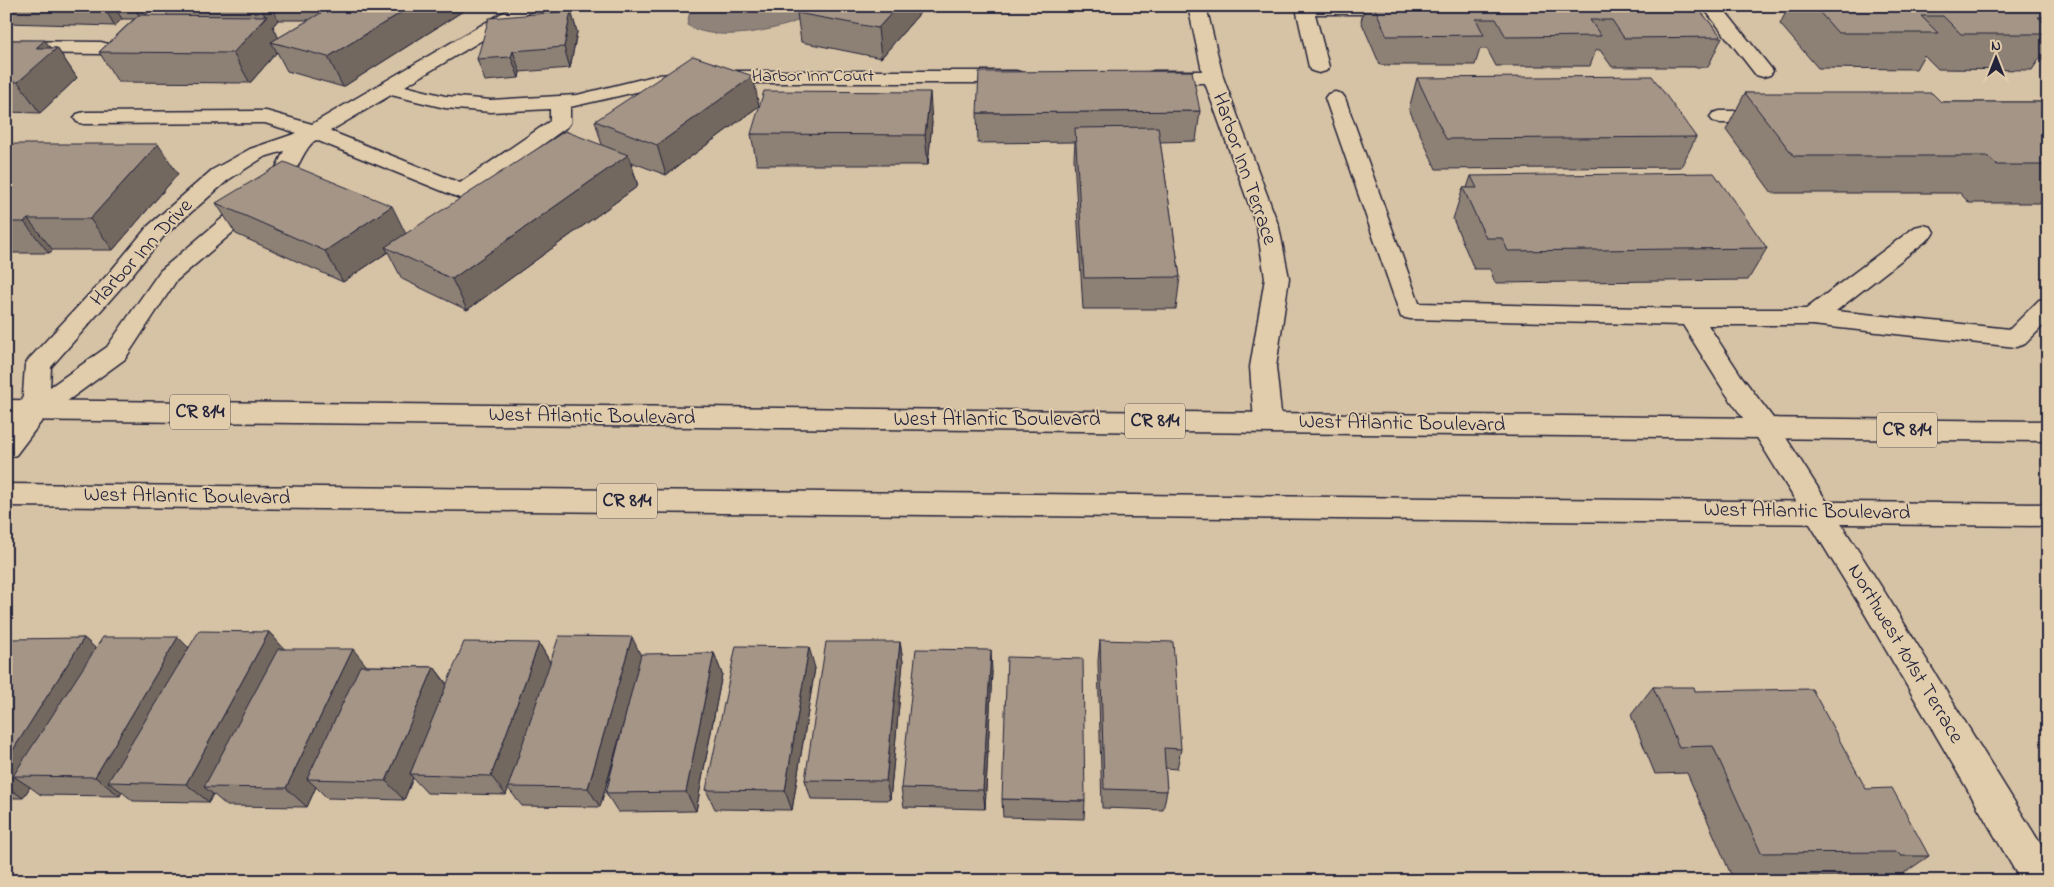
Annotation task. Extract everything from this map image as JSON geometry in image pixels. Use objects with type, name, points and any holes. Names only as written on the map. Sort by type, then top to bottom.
[{"type":"main road","name":"Harbor Inn Drive","points":[[35,411],[38,365],[118,277],[156,231],[220,175],[257,153],[306,136],[527,6]]},
{"type":"main road","name":"Harbor Inn Terrace","points":[[1197,6],[1213,77],[1268,227],[1277,278],[1262,367],[1268,422]]},
{"type":"main road","points":[[1319,67],[1305,8],[1410,9],[1419,6]]},
{"type":"main road","points":[[1711,6],[1763,71]]},
{"type":"main road","points":[[6,48],[102,48]]},
{"type":"main road","name":"Harbor Inn Court","points":[[388,88],[445,102],[491,106],[577,101],[658,81],[712,77],[1036,77]]},
{"type":"main road","points":[[1134,77],[1213,77]]},
{"type":"main road","points":[[1335,98],[1410,311],[1690,317],[1812,317],[2016,338],[2048,306]]},
{"type":"main road","points":[[84,118],[266,117],[306,136],[462,192],[560,123],[560,102]]},
{"type":"main road","points":[[1720,117],[1789,117]]},
{"type":"main road","name":"Harbor Inn Drive","points":[[6,448],[35,411],[116,353],[168,276],[280,180],[306,136]]},
{"type":"main road","points":[[1812,317],[1923,232]]},
{"type":"main road","points":[[118,277],[168,276]]},
{"type":"main road","name":"Northwest 101st Terrace","points":[[1690,317],[1733,384],[1766,429],[2042,881]]},
{"type":"main road","name":"West Atlantic Boulevard","points":[[6,410],[2048,431]]},
{"type":"main road","name":"West Atlantic Boulevard","points":[[6,495],[2048,515]]},
{"type":"shaded area","points":[[691,6],[821,6],[790,24],[749,33],[722,34],[709,33],[687,25]]},
{"type":"building","points":[[333,6],[412,6],[328,57],[271,42]]},
{"type":"building","points":[[803,6],[898,6],[878,28],[797,13]]},
{"type":"building","points":[[1374,6],[1696,6],[1722,37],[1624,38],[1612,20],[1590,20],[1601,36],[1506,37],[1496,19],[1476,19],[1484,35],[1387,36]]},
{"type":"building","points":[[1814,6],[2048,6],[2048,17],[2038,17],[2048,26],[2048,34],[1961,34],[1943,16],[1921,16],[1938,33],[1838,33]]},
{"type":"building","points":[[571,11],[564,47],[513,51],[511,57],[477,59],[489,18]]},
{"type":"building","points":[[139,15],[267,16],[233,53],[99,52]]},
{"type":"building","points":[[6,40],[45,40],[36,48],[57,48],[18,82],[6,82]]},
{"type":"building","points":[[693,56],[753,76],[657,145],[595,121]]},
{"type":"building","points":[[1192,71],[1200,111],[977,113],[979,72]]},
{"type":"building","points":[[1652,76],[1696,137],[1446,139],[1417,78]]},
{"type":"building","points":[[764,91],[930,92],[925,135],[751,134]]},
{"type":"building","points":[[1745,93],[1932,93],[1941,102],[2048,102],[2048,165],[1997,165],[1987,156],[1794,156]]},
{"type":"building","points":[[1158,127],[1180,277],[1084,278],[1075,128]]},
{"type":"building","points":[[565,131],[628,155],[452,279],[385,247]]},
{"type":"building","points":[[6,144],[158,144],[90,219],[28,219],[24,222],[6,222]]},
{"type":"building","points":[[284,162],[392,206],[325,251],[216,203]]},
{"type":"building","points":[[1714,173],[1767,248],[1508,251],[1502,238],[1486,238],[1463,188],[1477,188],[1471,176]]},
{"type":"building","points":[[199,631],[269,632],[186,784],[108,782]]},
{"type":"building","points":[[559,636],[632,637],[588,788],[508,787]]},
{"type":"building","points":[[103,637],[178,637],[95,777],[13,776]]},
{"type":"building","points":[[84,638],[6,761],[6,644],[9,639]]},
{"type":"building","points":[[1100,640],[1173,642],[1181,749],[1164,748],[1167,791],[1104,789]]},
{"type":"building","points":[[464,642],[539,643],[491,776],[410,774]]},
{"type":"building","points":[[826,642],[900,642],[886,781],[805,780]]},
{"type":"building","points":[[736,646],[809,647],[785,791],[706,790]]},
{"type":"building","points":[[278,649],[353,649],[286,788],[204,787]]},
{"type":"building","points":[[916,649],[991,650],[983,790],[901,788]]},
{"type":"building","points":[[714,653],[686,792],[606,793],[641,654]]},
{"type":"building","points":[[1007,657],[1083,659],[1085,801],[1002,799]]},
{"type":"building","points":[[360,666],[434,667],[386,781],[307,779]]},
{"type":"building","points":[[1653,687],[1694,687],[1695,691],[1812,689],[1866,789],[1892,788],[1929,856],[1901,856],[1897,852],[1761,853],[1713,746],[1679,747]]}]
